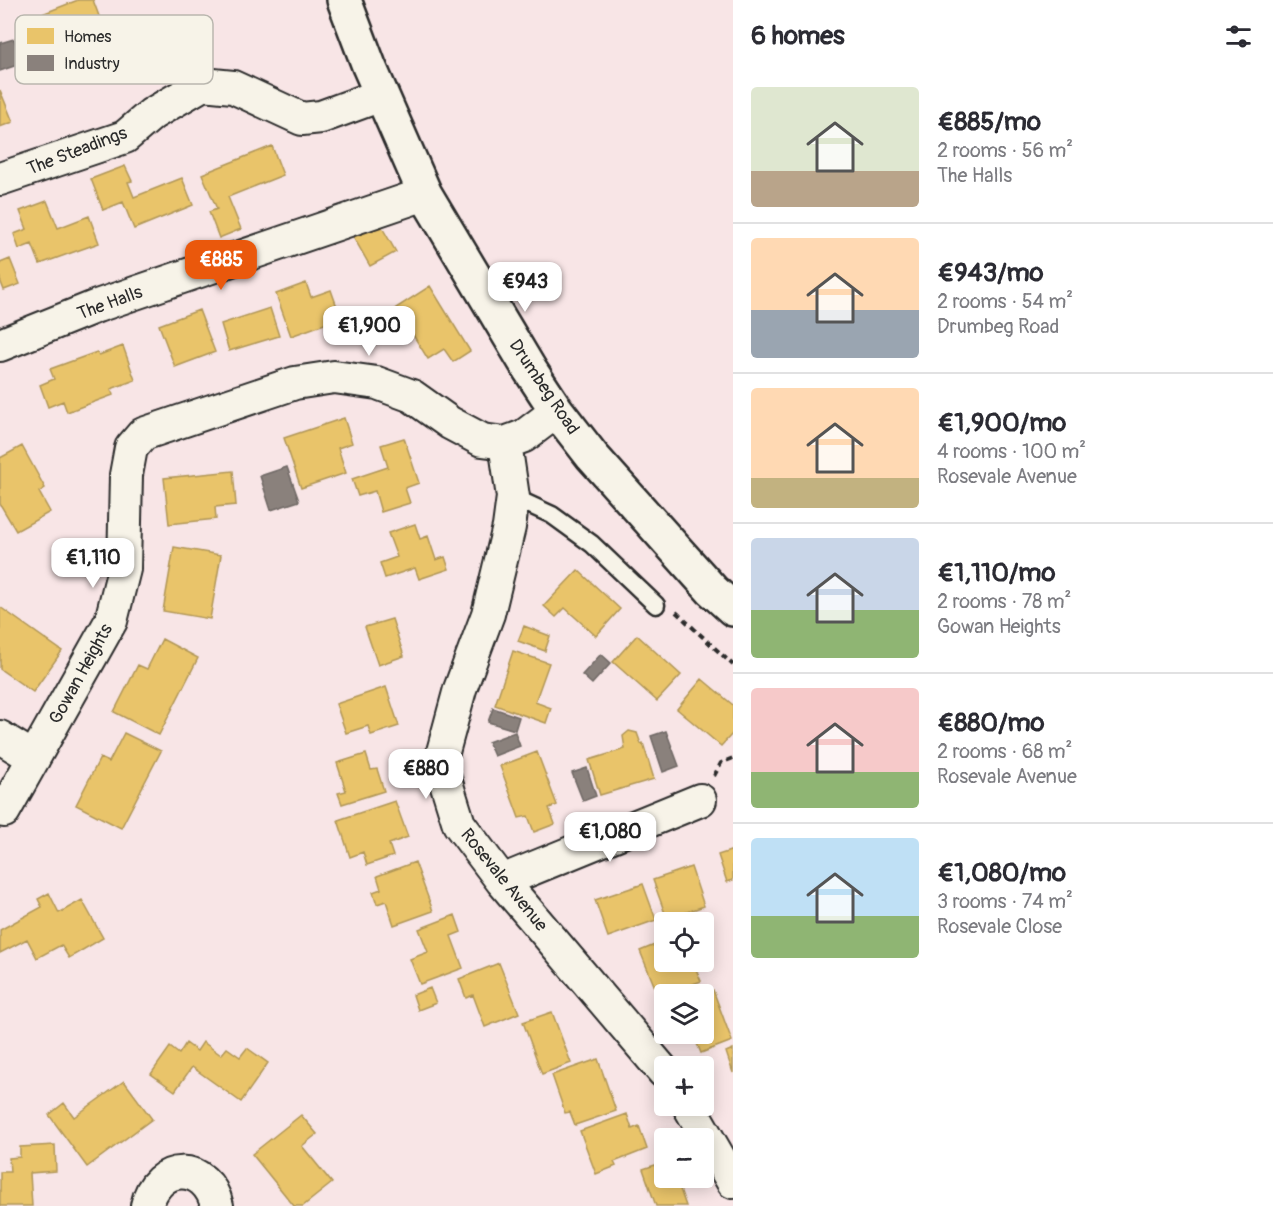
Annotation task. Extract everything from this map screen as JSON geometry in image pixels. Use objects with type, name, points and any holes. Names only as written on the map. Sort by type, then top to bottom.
[{"type":"street","name":"Drumbeg Road","points":[[344,0],[381,95],[425,194],[557,411],[634,504],[712,590],[733,609]]},
{"type":"street","name":"The Steadings","points":[[0,179],[125,137],[152,114],[203,84],[232,87],[302,119],[321,117],[381,95]]},
{"type":"street","name":"The Halls","points":[[0,345],[97,306],[425,194]]},
{"type":"street","name":"Gowan Heights","points":[[4,811],[111,621],[124,569],[126,476],[131,448],[143,434],[295,382],[334,377],[378,383],[412,396],[450,423],[482,440],[505,444]]},
{"type":"street","points":[[505,444],[524,436],[557,411]]},
{"type":"street","name":"Rosevale Avenue","points":[[505,444],[513,497],[509,527],[488,614],[460,689],[440,763],[459,824],[502,881],[654,1060]]},
{"type":"street","points":[[0,737],[34,758]]},
{"type":"street","points":[[502,881],[700,800]]},
{"type":"street","points":[[695,1116],[733,1182]]},
{"type":"street","points":[[147,1206],[149,1194],[157,1183],[165,1177],[182,1173],[196,1176],[207,1183],[214,1193],[217,1206]]},
{"type":"lane","points":[[513,497],[552,515],[592,544],[656,605]]},
{"type":"path","points":[[656,605],[678,612],[733,665]]},
{"type":"building: Homes","points":[[78,0],[93,0],[99,15],[40,15]]},
{"type":"building: Homes","points":[[0,90],[13,122],[0,127]]},
{"type":"building: Homes","points":[[272,146],[283,175],[228,197],[241,229],[219,238],[209,212],[217,209],[202,174]]},
{"type":"building: Homes","points":[[125,166],[132,181],[128,182],[134,197],[182,178],[193,205],[134,229],[123,202],[103,210],[91,179]]},
{"type":"building: Homes","points":[[47,201],[58,228],[89,216],[99,243],[40,264],[32,244],[19,249],[14,234],[27,229],[20,211]]},
{"type":"building: Homes","points":[[379,222],[396,252],[370,266],[353,236]]},
{"type":"building: Homes","points":[[10,259],[20,284],[4,290],[0,280],[0,263]]},
{"type":"building: Homes","points":[[306,283],[311,297],[331,290],[341,318],[291,336],[276,294]]},
{"type":"building: Homes","points":[[430,286],[470,351],[453,362],[444,349],[428,359],[396,308]]},
{"type":"building: Homes","points":[[270,308],[279,336],[229,351],[221,324]]},
{"type":"building: Homes","points":[[199,310],[215,352],[175,367],[159,325]]},
{"type":"building: Homes","points":[[123,346],[135,380],[111,389],[113,395],[67,412],[63,401],[48,407],[40,385],[54,379],[50,369],[97,352],[99,355]]},
{"type":"building: Homes","points":[[344,418],[352,443],[338,448],[346,473],[301,488],[284,438]]},
{"type":"building: Homes","points":[[404,438],[419,483],[405,488],[410,503],[381,512],[375,491],[358,496],[352,479],[388,467],[381,445]]},
{"type":"building: Homes","points":[[22,446],[45,488],[39,492],[50,512],[16,531],[0,504],[0,458]]},
{"type":"building: Homes","points":[[233,471],[236,505],[215,507],[216,519],[169,524],[164,478]]},
{"type":"building: Homes","points":[[415,524],[420,539],[428,536],[436,560],[445,557],[449,569],[419,579],[415,568],[385,578],[380,563],[397,557],[388,533]]},
{"type":"building: Homes","points":[[174,547],[221,555],[210,619],[163,611]]},
{"type":"building: Homes","points":[[578,570],[620,609],[596,636],[565,608],[556,617],[544,606]]},
{"type":"building: Homes","points":[[0,607],[62,651],[33,692],[0,669]]},
{"type":"building: Homes","points":[[392,619],[404,656],[378,665],[365,627]]},
{"type":"building: Homes","points":[[524,626],[550,636],[545,651],[518,641]]},
{"type":"building: Homes","points":[[637,635],[681,675],[657,701],[613,662]]},
{"type":"building: Homes","points":[[162,639],[198,658],[159,735],[114,712],[138,665],[147,669]]},
{"type":"building: Homes","points":[[513,651],[549,663],[535,702],[551,708],[546,723],[495,705]]},
{"type":"building: Homes","points":[[702,679],[733,705],[733,733],[721,746],[677,709]]},
{"type":"building: Homes","points":[[386,687],[399,726],[371,735],[368,726],[346,733],[336,704]]},
{"type":"building: Homes","points":[[629,731],[637,733],[641,744],[643,743],[654,779],[600,795],[589,760],[625,749],[623,736]]},
{"type":"building: Homes","points":[[124,733],[161,751],[121,828],[76,805],[100,758],[109,762]]},
{"type":"building: Homes","points":[[537,752],[557,805],[549,808],[555,824],[534,832],[528,816],[519,818],[500,766]]},
{"type":"building: Homes","points":[[366,754],[371,770],[377,769],[384,791],[342,804],[338,793],[346,791],[337,763]]},
{"type":"building: Homes","points":[[395,801],[408,837],[389,844],[393,856],[367,865],[363,852],[350,857],[338,820]]},
{"type":"building: Homes","points":[[733,850],[733,880],[727,882],[718,855]]},
{"type":"building: Homes","points":[[415,862],[433,911],[394,925],[386,901],[377,904],[373,892],[381,889],[377,876]]},
{"type":"building: Homes","points":[[691,867],[704,906],[687,912],[664,912],[653,880]]},
{"type":"building: Homes","points":[[643,884],[654,921],[608,937],[595,900]]},
{"type":"building: Homes","points":[[49,893],[59,913],[82,900],[103,938],[69,958],[61,945],[37,958],[27,939],[0,953],[0,930],[42,907],[38,899]]},
{"type":"building: Homes","points":[[455,915],[461,932],[451,936],[463,968],[420,984],[410,959],[428,952],[419,929]]},
{"type":"building: Homes","points":[[654,945],[654,972],[697,972],[701,981],[693,984],[654,985],[640,951]]},
{"type":"building: Homes","points":[[499,963],[519,1013],[485,1027],[473,995],[466,998],[459,979]]},
{"type":"building: Homes","points":[[430,988],[436,1003],[418,1010],[413,995]]},
{"type":"building: Homes","points":[[714,993],[732,1041],[701,1053],[697,1044],[714,1044]]},
{"type":"building: Homes","points":[[552,1012],[571,1063],[542,1074],[523,1022]]},
{"type":"building: Homes","points":[[203,1042],[221,1055],[227,1048],[240,1057],[247,1048],[268,1063],[241,1102],[192,1067],[175,1091],[151,1074],[170,1047],[179,1054],[186,1043],[197,1051]]},
{"type":"building: Homes","points":[[733,1049],[733,1073],[726,1052]]},
{"type":"building: Homes","points":[[598,1059],[616,1111],[575,1125],[570,1112],[565,1113],[552,1075]]},
{"type":"building: Homes","points":[[124,1081],[152,1119],[87,1167],[49,1115],[64,1103],[74,1117]]},
{"type":"building: Homes","points":[[627,1114],[632,1129],[639,1126],[647,1149],[614,1162],[616,1166],[596,1174],[580,1131]]},
{"type":"building: Homes","points":[[301,1115],[317,1134],[302,1146],[332,1183],[303,1206],[294,1206],[252,1154]]},
{"type":"building: Homes","points":[[55,1145],[56,1171],[30,1173],[32,1206],[0,1206],[0,1172],[10,1172],[9,1158],[20,1157],[20,1147]]},
{"type":"building: Homes","points":[[654,1165],[654,1188],[680,1188],[686,1206],[656,1206],[643,1169]]},
{"type":"building: Industry","points":[[14,39],[15,42],[15,66],[0,71],[0,43]]},
{"type":"building: Industry","points":[[287,467],[299,501],[271,510],[260,476]]},
{"type":"building: Industry","points":[[601,654],[611,663],[592,684],[582,675]]},
{"type":"building: Industry","points":[[493,708],[519,717],[515,730],[488,722]]},
{"type":"building: Industry","points":[[666,731],[679,766],[663,772],[651,736]]},
{"type":"building: Industry","points":[[515,732],[520,746],[494,756],[488,742]]},
{"type":"building: Industry","points":[[587,768],[596,796],[583,801],[572,773]]}]
